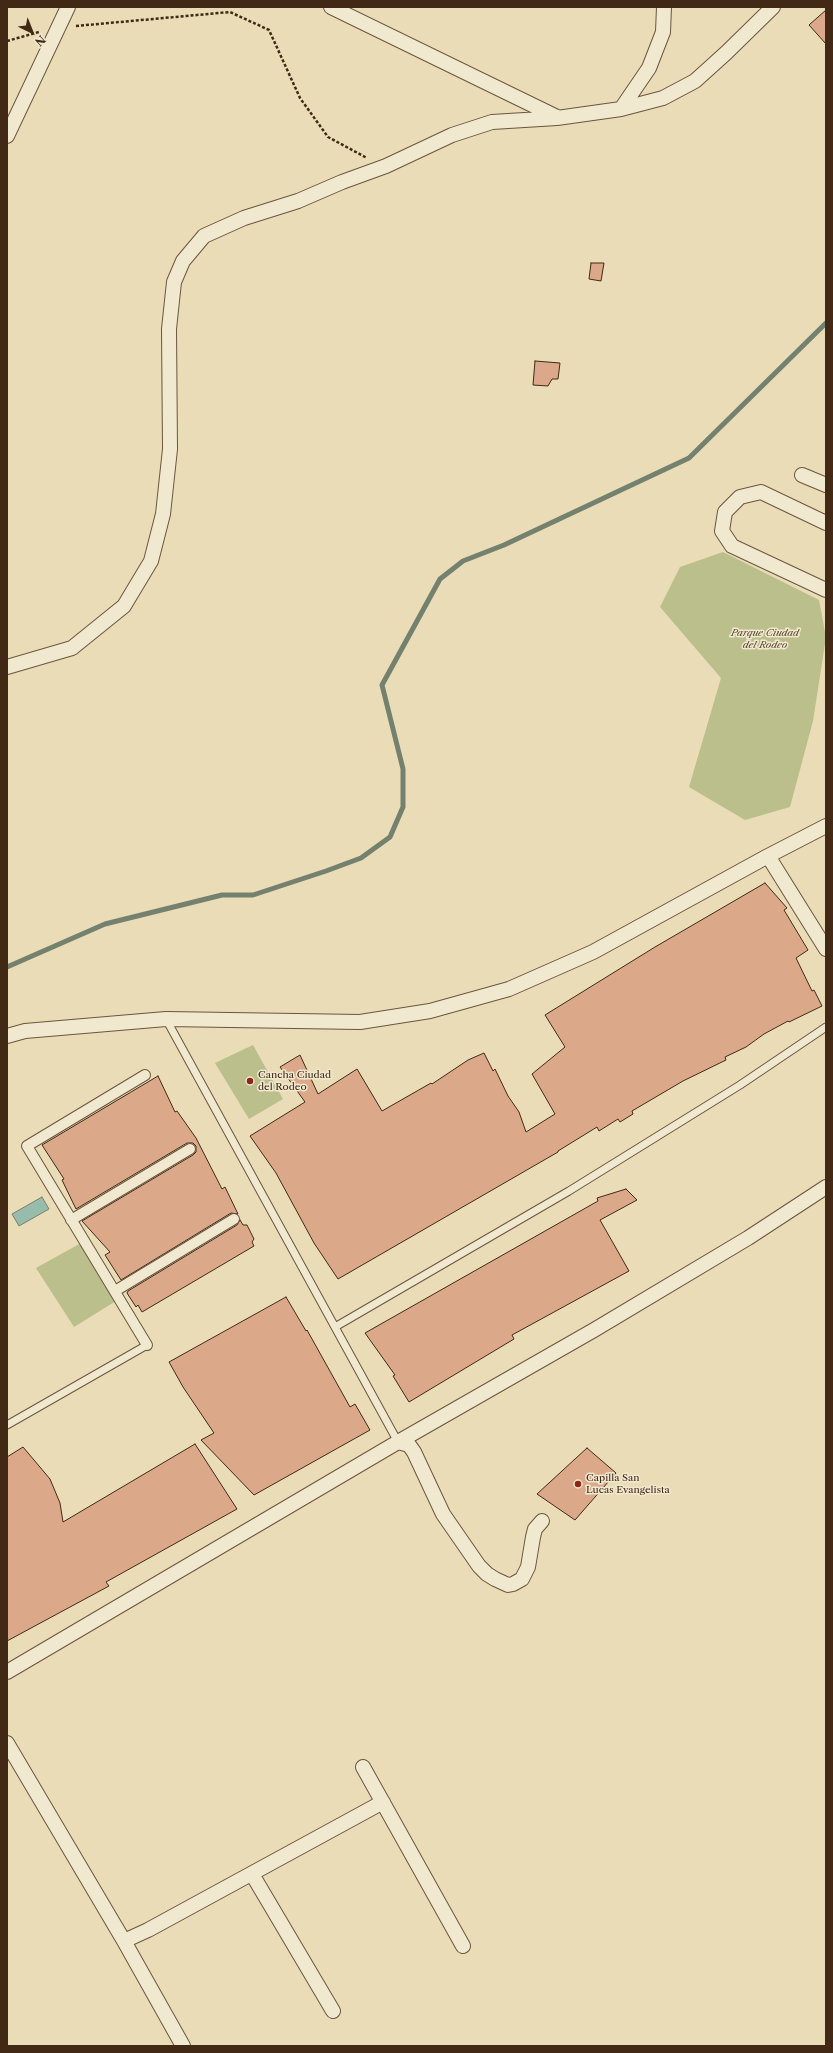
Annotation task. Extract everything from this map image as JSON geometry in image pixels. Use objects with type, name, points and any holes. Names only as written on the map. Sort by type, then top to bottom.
[{"type":"street","points":[[7,136],[68,7]]},
{"type":"street","points":[[331,7],[557,118]]},
{"type":"street","points":[[621,109],[649,68],[663,32],[664,7]]},
{"type":"street","points":[[7,667],[72,648],[124,606],[151,561],[163,514],[170,449],[170,321],[174,282],[183,261],[204,236],[244,218],[298,201],[342,182],[386,166],[452,135],[492,122],[557,118],[621,109],[663,98],[695,81],[773,7]]},
{"type":"street","points":[[802,475],[826,485]]},
{"type":"street","points":[[826,523],[761,492],[740,497],[725,512],[722,531],[732,546],[826,590]]},
{"type":"street","points":[[7,1036],[25,1031],[166,1019],[360,1022],[430,1011],[509,990],[593,952],[768,856],[826,826]]},
{"type":"street","points":[[768,856],[826,949]]},
{"type":"street","points":[[145,1075],[27,1146],[147,1345]]},
{"type":"street","points":[[71,1220],[190,1149]]},
{"type":"street","points":[[7,1672],[398,1442],[594,1330],[748,1238],[826,1187]]},
{"type":"street","points":[[115,1291],[234,1219]]},
{"type":"street","points":[[398,1442],[409,1445],[414,1452],[434,1496],[447,1520],[479,1566],[495,1579],[508,1585],[513,1584],[522,1578],[528,1567],[533,1537],[536,1529],[542,1521]]},
{"type":"street","points":[[7,1743],[124,1941],[182,2046]]},
{"type":"street","points":[[363,1767],[463,1946]]},
{"type":"street","points":[[124,1941],[252,1874],[383,1802]]},
{"type":"street","points":[[252,1874],[333,2011]]},
{"type":"lane","points":[[166,1019],[398,1442]]},
{"type":"lane","points":[[335,1327],[575,1186],[740,1085],[826,1027]]},
{"type":"lane","points":[[7,1425],[147,1345]]},
{"type":"path","points":[[7,41],[58,27],[230,12],[269,30],[300,98],[328,137],[350,150],[386,166]]},
{"type":"green space","name":"Parque Ciudad del Rodeo","points":[[723,552],[819,600],[826,637],[813,721],[790,807],[745,820],[689,787],[721,678],[660,607],[680,567]]},
{"type":"green space","name":"Cancha Ciudad del Rodeo","points":[[253,1045],[283,1099],[249,1119],[215,1063]]},
{"type":"green space","points":[[81,1243],[116,1301],[74,1327],[36,1268]]},
{"type":"shaded area","points":[[42,1197],[49,1209],[19,1226],[12,1214]]},
{"type":"building","points":[[826,10],[826,44],[809,25]]},
{"type":"building","points":[[591,263],[604,263],[601,281],[589,279]]},
{"type":"building","points":[[535,361],[560,363],[558,379],[552,379],[548,386],[533,385]]},
{"type":"building","points":[[765,883],[787,908],[784,910],[808,950],[796,958],[812,991],[814,990],[822,1006],[789,1022],[788,1021],[764,1034],[746,1047],[725,1057],[726,1060],[683,1081],[632,1111],[633,1114],[620,1122],[618,1119],[599,1131],[597,1127],[558,1152],[338,1279],[314,1243],[276,1173],[250,1136],[305,1102],[280,1067],[300,1055],[318,1094],[357,1069],[382,1111],[431,1083],[432,1084],[468,1060],[484,1053],[493,1071],[495,1069],[508,1096],[519,1112],[526,1132],[555,1114],[532,1074],[565,1047],[545,1015],[655,947]]},
{"type":"building","points":[[158,1076],[175,1112],[177,1111],[196,1138],[222,1189],[225,1187],[238,1214],[231,1213],[121,1280],[105,1255],[110,1252],[82,1221],[193,1155],[196,1152],[196,1146],[193,1143],[187,1143],[76,1209],[62,1180],[64,1179],[42,1145]]},
{"type":"building","points":[[626,1189],[637,1200],[600,1220],[629,1271],[512,1335],[514,1339],[409,1402],[393,1376],[395,1375],[365,1333],[598,1201],[597,1198]]},
{"type":"building","points":[[240,1220],[243,1225],[247,1225],[254,1239],[252,1242],[254,1246],[142,1312],[138,1305],[136,1307],[127,1293],[128,1291],[237,1225]]},
{"type":"building","points":[[286,1297],[306,1331],[307,1330],[350,1407],[355,1404],[370,1430],[254,1495],[201,1440],[214,1433],[183,1387],[169,1362]]},
{"type":"building","points":[[195,1444],[237,1509],[106,1582],[109,1586],[7,1641],[7,1457],[23,1447],[50,1479],[60,1503],[63,1522]]},
{"type":"building","name":"Capilla San Lucas Evangelista","points":[[587,1448],[616,1473],[575,1520],[537,1494]]},
{"type":"waterway","points":[[7,967],[105,924],[222,895],[253,895],[326,871],[361,858],[390,837],[403,807],[403,769],[382,685],[440,579],[463,561],[504,545],[689,458],[826,323]]},
{"type":"place","name":"Cancha Ciudad del Rodeo","points":[[250,1081]]},
{"type":"place","name":"Capilla San Lucas Evangelista","points":[[578,1484]]}]
